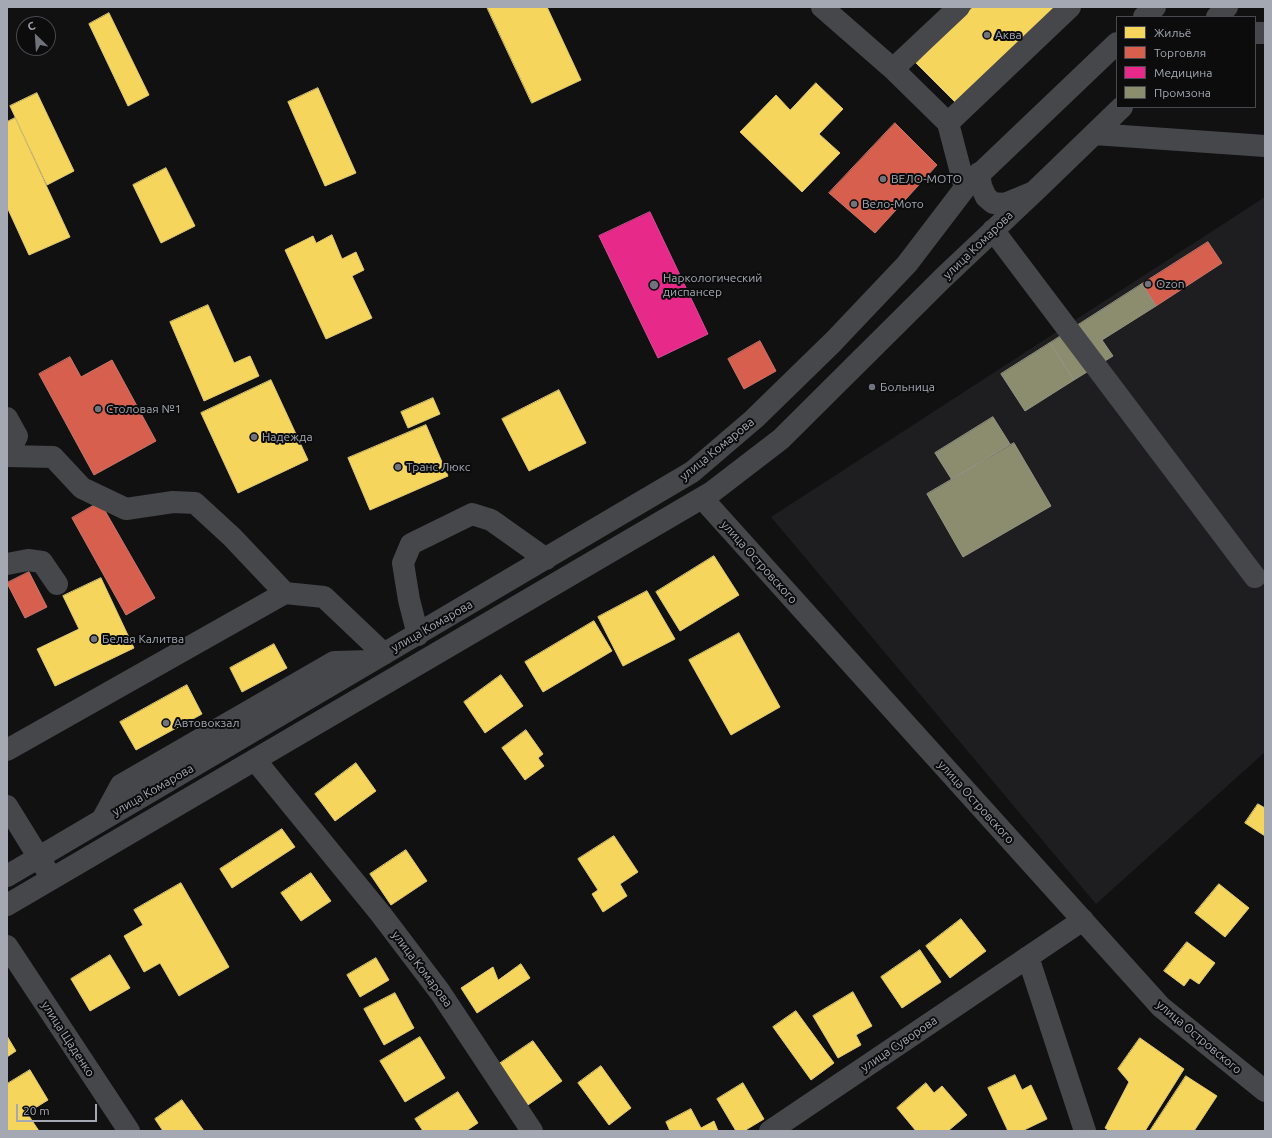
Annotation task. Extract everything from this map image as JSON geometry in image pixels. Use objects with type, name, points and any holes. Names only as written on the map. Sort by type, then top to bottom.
[{"type":"street","points":[[822,7],[894,69],[948,123],[972,181],[981,186],[986,197],[992,203],[1005,204],[1034,192]]},
{"type":"street","points":[[894,69],[959,7]]},
{"type":"street","points":[[948,123],[1070,7]]},
{"type":"street","points":[[1145,16],[1155,7]]},
{"type":"street","points":[[1218,16],[1227,7]]},
{"type":"street","name":"улица Комарова","points":[[7,876],[692,472],[754,419],[833,342],[907,264],[972,181],[1116,44]]},
{"type":"street","name":"улица Комарова","points":[[7,905],[702,498],[781,439],[993,230],[1121,108]]},
{"type":"street","points":[[1094,134],[1265,146]]},
{"type":"street","points":[[993,230],[1255,576]]},
{"type":"street","points":[[7,418],[17,436],[8,455],[53,456],[82,488],[126,509],[173,502],[195,503],[232,537],[285,593]]},
{"type":"street","name":"улица Островского","points":[[702,498],[1160,1007],[1265,1091]]},
{"type":"street","points":[[418,634],[409,600],[403,563],[411,544],[472,514],[491,520],[546,558]]},
{"type":"street","points":[[7,564],[28,560],[42,562],[57,584]]},
{"type":"street","points":[[7,750],[285,593],[324,597],[379,657]]},
{"type":"street","name":"улица Комарова","points":[[255,760],[380,913],[440,992],[532,1131]]},
{"type":"street","points":[[7,806],[38,858],[53,879]]},
{"type":"street","name":"улица Суворова","points":[[770,1131],[1083,920]]},
{"type":"street","name":"улица Щаденко","points":[[7,946],[129,1131]]},
{"type":"street","points":[[1028,957],[1085,1131]]},
{"type":"shaded area","points":[[1265,197],[1265,752],[1096,904],[771,517]]},
{"type":"building: Жильё","points":[[487,7],[547,7],[581,80],[532,103]]},
{"type":"building: Жильё","name":"Аква","points":[[973,7],[1058,7],[958,105],[916,63]]},
{"type":"building: Жильё","points":[[109,13],[149,95],[128,106],[89,24]]},
{"type":"building: Жильё","points":[[816,83],[843,109],[819,134],[840,153],[802,192],[740,132],[776,95],[790,110]]},
{"type":"building: Жильё","points":[[318,88],[356,173],[325,186],[288,102]]},
{"type":"building: Жильё","points":[[37,93],[74,171],[47,185],[10,106]]},
{"type":"building: Жильё","points":[[15,118],[70,237],[29,255],[7,207],[7,122]]},
{"type":"building: Жильё","points":[[166,168],[195,226],[161,243],[133,185]]},
{"type":"building: Жильё","points":[[332,235],[342,259],[356,252],[364,270],[352,276],[372,318],[326,339],[285,250],[313,236],[316,243]]},
{"type":"building: Жильё","points":[[208,305],[234,363],[250,356],[259,376],[204,401],[170,322]]},
{"type":"building: Жильё","name":"Надежда","points":[[271,380],[308,460],[238,493],[201,413]]},
{"type":"building: Жильё","points":[[559,390],[586,443],[529,471],[502,419]]},
{"type":"building: Жильё","points":[[433,398],[440,414],[408,428],[401,412]]},
{"type":"building: Жильё","name":"Транс Люкс","points":[[426,425],[448,476],[370,510],[348,458]]},
{"type":"building: Жильё","points":[[714,556],[739,595],[680,631],[656,592]]},
{"type":"building: Жильё","name":"Белая Калитва","points":[[101,578],[134,648],[55,686],[37,649],[79,629],[63,596]]},
{"type":"building: Жильё","points":[[647,591],[675,639],[623,666],[598,617]]},
{"type":"building: Жильё","points":[[594,621],[612,651],[543,692],[525,662]]},
{"type":"building: Жильё","points":[[739,633],[780,707],[731,735],[689,660]]},
{"type":"building: Жильё","points":[[274,644],[287,668],[242,692],[230,668]]},
{"type":"building: Жильё","points":[[501,675],[523,706],[485,733],[464,702]]},
{"type":"building: Жильё","points":[[187,685],[202,714],[136,750],[120,722]]},
{"type":"building: Жильё","points":[[526,730],[543,754],[538,758],[544,766],[525,780],[502,748]]},
{"type":"building: Жильё","points":[[356,763],[376,791],[335,821],[315,794]]},
{"type":"building: Жильё","points":[[1258,804],[1265,808],[1265,836],[1245,823]]},
{"type":"building: Жильё","points":[[282,829],[295,847],[232,888],[220,869]]},
{"type":"building: Жильё","points":[[614,836],[638,872],[620,884],[627,896],[603,912],[592,894],[598,890],[578,859]]},
{"type":"building: Жильё","points":[[406,850],[427,881],[391,905],[370,874]]},
{"type":"building: Жильё","points":[[311,873],[331,901],[301,921],[281,893]]},
{"type":"building: Жильё","points":[[181,883],[229,967],[179,996],[160,963],[144,972],[124,936],[143,925],[134,910]]},
{"type":"building: Жильё","points":[[1219,884],[1249,908],[1225,937],[1195,913]]},
{"type":"building: Жильё","points":[[961,919],[986,951],[950,978],[926,946]]},
{"type":"building: Жильё","points":[[1187,942],[1215,963],[1199,984],[1190,978],[1184,986],[1164,971]]},
{"type":"building: Жильё","points":[[920,950],[941,982],[902,1008],[881,977]]},
{"type":"building: Жильё","points":[[110,955],[130,988],[90,1011],[71,979]]},
{"type":"building: Жильё","points":[[376,958],[389,980],[360,997],[347,975]]},
{"type":"building: Жильё","points":[[521,964],[530,978],[477,1013],[461,988],[493,967],[498,980]]},
{"type":"building: Жильё","points":[[853,992],[872,1026],[856,1035],[861,1045],[838,1058],[813,1016]]},
{"type":"building: Жильё","points":[[395,993],[414,1028],[384,1045],[364,1009]]},
{"type":"building: Жильё","points":[[796,1011],[834,1063],[811,1080],[773,1027]]},
{"type":"building: Жильё","points":[[7,1036],[16,1051],[7,1057]]},
{"type":"building: Жильё","points":[[420,1037],[445,1078],[405,1102],[380,1061]]},
{"type":"building: Жильё","points":[[1140,1038],[1184,1069],[1145,1131],[1110,1131],[1105,1128],[1129,1082],[1118,1069]]},
{"type":"building: Жильё","points":[[533,1041],[562,1081],[528,1105],[499,1064]]},
{"type":"building: Жильё","points":[[601,1066],[631,1108],[609,1125],[578,1083]]},
{"type":"building: Жильё","points":[[30,1070],[48,1100],[27,1113],[39,1131],[7,1131],[7,1084]]},
{"type":"building: Жильё","points":[[1015,1075],[1022,1090],[1031,1085],[1047,1119],[1022,1131],[1008,1131],[988,1088]]},
{"type":"building: Жильё","points":[[1186,1076],[1217,1096],[1194,1131],[1150,1131]]},
{"type":"building: Жильё","points":[[743,1083],[764,1119],[744,1131],[736,1131],[717,1099]]},
{"type":"building: Жильё","points":[[926,1083],[934,1093],[942,1086],[967,1115],[948,1131],[916,1131],[897,1108]]},
{"type":"building: Жильё","points":[[458,1092],[478,1123],[466,1131],[423,1131],[415,1119]]},
{"type":"building: Жильё","points":[[182,1100],[204,1131],[163,1131],[155,1119]]},
{"type":"building: Жильё","points":[[691,1109],[701,1128],[714,1121],[718,1131],[670,1131],[666,1122]]},
{"type":"building: Торговля","name":"ВЕЛО-МОТО","points":[[895,123],[937,165],[875,233],[829,193]]},
{"type":"building: Торговля","points":[[1208,242],[1222,263],[1156,306],[1142,284]]},
{"type":"building: Торговля","points":[[760,341],[776,371],[744,389],[728,359]]},
{"type":"building: Торговля","name":"Столовая №1","points":[[70,357],[81,377],[112,360],[156,441],[94,475],[39,374]]},
{"type":"building: Торговля","points":[[100,502],[155,598],[126,615],[72,518]]},
{"type":"building: Торговля","points":[[29,572],[47,607],[25,618],[7,583]]},
{"type":"building: Медицина","name":"Наркологический диспансер","points":[[650,212],[708,334],[658,358],[599,236]]},
{"type":"building: Промзона","points":[[1142,284],[1156,306],[1102,340],[1113,356],[1074,380],[1050,343]]},
{"type":"building: Промзона","points":[[1050,343],[1074,380],[1025,411],[1001,374]]},
{"type":"building: Промзона","points":[[993,417],[1010,444],[952,480],[935,453]]},
{"type":"building: Промзона","points":[[1014,443],[1051,506],[963,557],[927,494]]},
{"type":"place","name":"Аква","points":[[987,35]]},
{"type":"place","name":"ВЕЛО-МОТО","points":[[883,179]]},
{"type":"place","name":"Вело-Мото","points":[[854,204]]},
{"type":"place","name":"Ozon","points":[[1148,284]]},
{"type":"place","name":"Наркологический диспансер","points":[[654,285]]},
{"type":"place","name":"Больница","points":[[872,387]]},
{"type":"place","name":"Столовая №1","points":[[98,409]]},
{"type":"place","name":"Надежда","points":[[254,437]]},
{"type":"place","name":"Транс Люкс","points":[[398,467]]},
{"type":"place","name":"Белая Калитва","points":[[94,639]]},
{"type":"place","name":"Автовокзал","points":[[166,723]]}]
